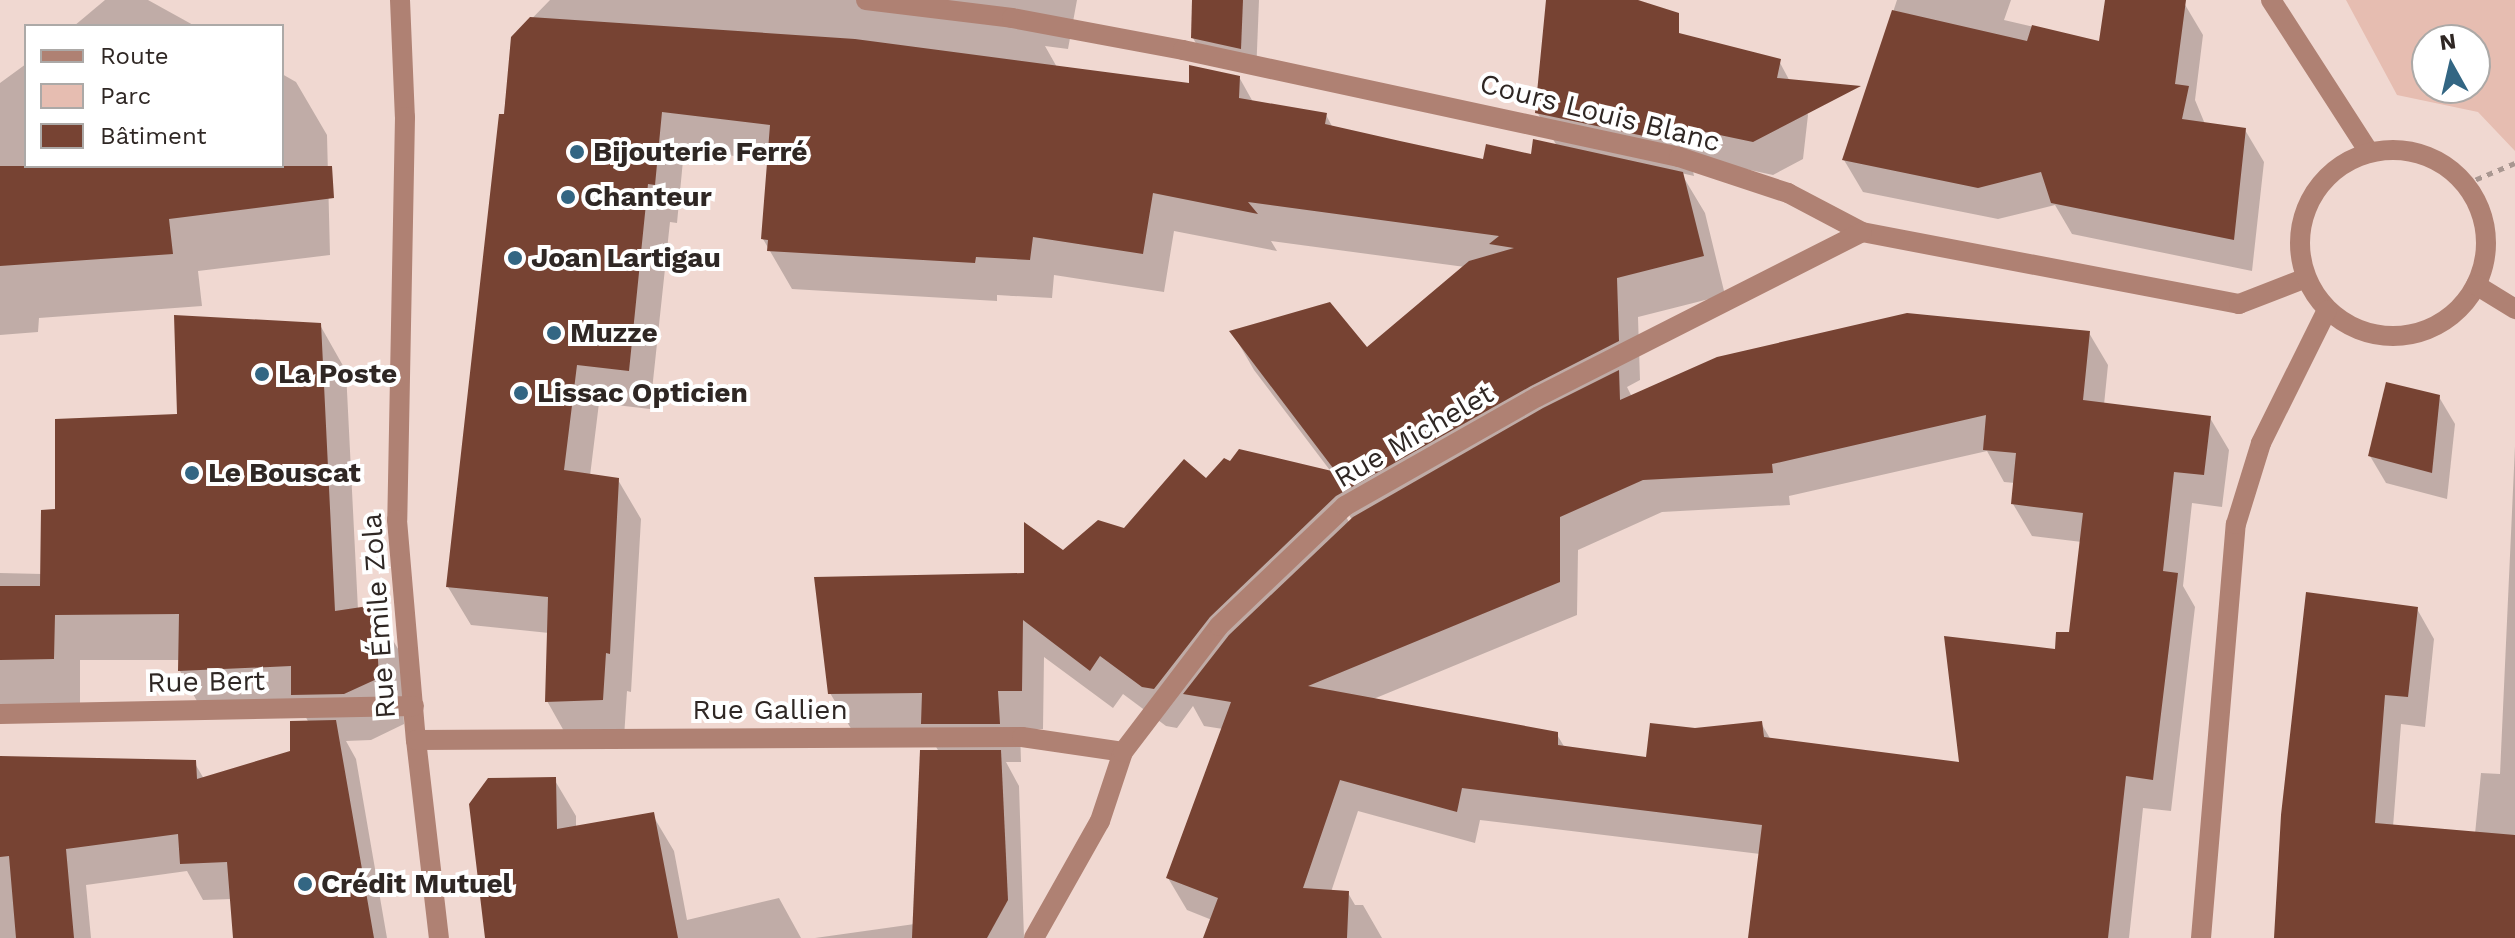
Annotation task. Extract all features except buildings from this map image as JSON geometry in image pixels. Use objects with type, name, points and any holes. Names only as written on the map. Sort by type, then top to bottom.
[{"type":"street","name":"Rue Émile Zola","points":[[400,0],[405,117],[397,520],[416,740],[439,938]]},
{"type":"street","name":"Cours Louis Blanc","points":[[866,0],[1012,18],[1183,50],[1679,157],[1788,193],[1862,232],[2239,304],[2306,278]]},
{"type":"street","points":[[2271,0],[2369,152]]},
{"type":"street","points":[[2396,150],[2422,154],[2446,166],[2465,184],[2479,208],[2485,233],[2485,259],[2476,285],[2459,308],[2435,325],[2408,335],[2379,334],[2352,327],[2327,310],[2306,278],[2299,248],[2303,215],[2317,188],[2340,166],[2369,152],[2396,150]]},
{"type":"street","name":"Rue Michelet","points":[[1034,938],[1100,821],[1123,752],[1219,626],[1345,506],[1537,397],[1862,232]]},
{"type":"street","points":[[2476,285],[2515,309]]},
{"type":"street","points":[[2201,938],[2236,524],[2261,443],[2327,310]]},
{"type":"street","name":"Rue Bert","points":[[0,714],[414,706]]},
{"type":"street","name":"Rue Gallien","points":[[416,740],[1022,737],[1123,752]]},
{"type":"path","points":[[2465,184],[2515,163]]},
{"type":"green space","points":[[2346,0],[2515,0],[2515,151],[2478,112],[2440,104],[2491,104],[2491,24],[2411,24],[2411,98],[2397,95]]},
{"type":"place","name":"Bijouterie Ferré","points":[[577,152]]},
{"type":"place","name":"Chanteur","points":[[568,197]]},
{"type":"place","name":"Joan Lartigau","points":[[515,258]]},
{"type":"place","name":"Muzze","points":[[554,333]]},
{"type":"place","name":"La Poste","points":[[262,374]]},
{"type":"place","name":"Lissac Opticien","points":[[521,393]]},
{"type":"place","name":"Le Bouscat","points":[[192,473]]},
{"type":"place","name":"Crédit Mutuel","points":[[305,884]]}]
